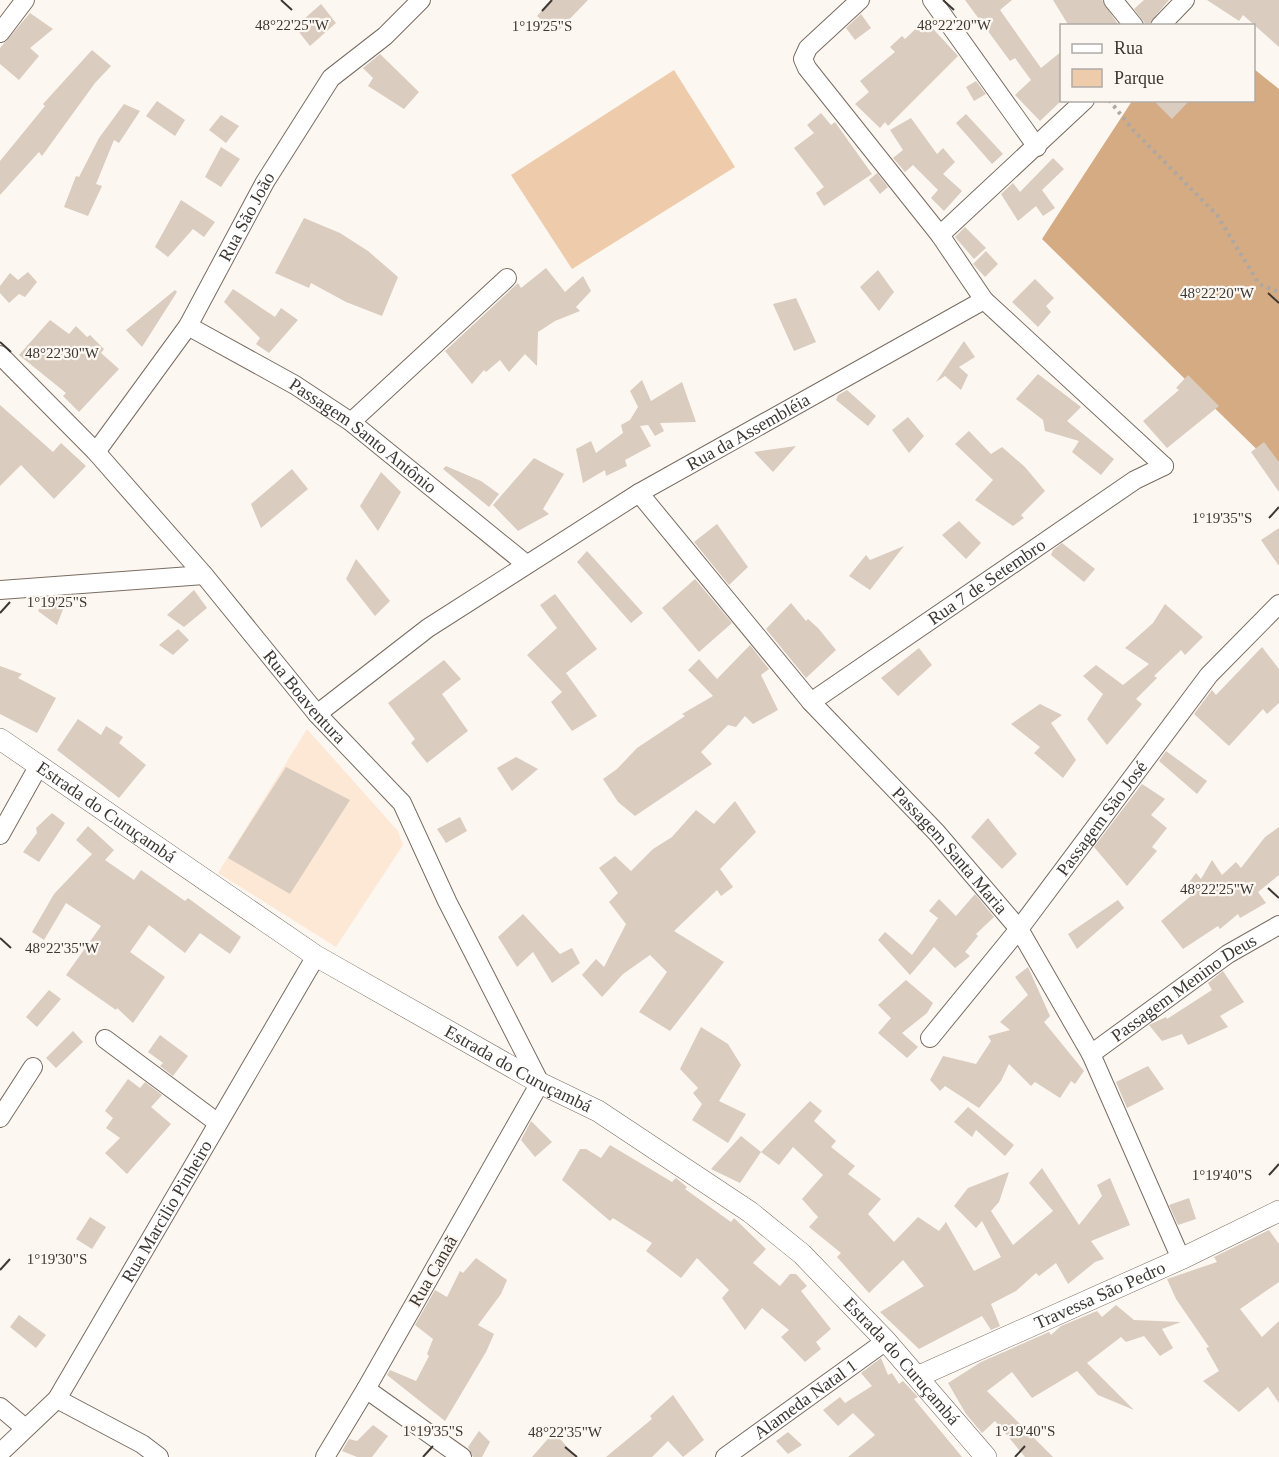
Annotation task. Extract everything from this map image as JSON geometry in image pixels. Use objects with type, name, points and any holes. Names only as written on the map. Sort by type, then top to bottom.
[{"type":"street","points":[[0,33],[25,0]]},
{"type":"street","name":"Rua São João","points":[[96,452],[188,326],[265,182],[331,78],[385,36],[422,0]]},
{"type":"street","points":[[860,0],[808,48],[803,58],[807,68],[940,235],[984,300]]},
{"type":"street","points":[[932,0],[1037,147]]},
{"type":"street","points":[[1113,0],[1132,24]]},
{"type":"street","points":[[1162,24],[1185,0]]},
{"type":"street","points":[[940,235],[1083,102]]},
{"type":"street","points":[[351,422],[507,278]]},
{"type":"street","name":"Rua 7 de Setembro","points":[[811,702],[1135,480],[1164,466],[984,300]]},
{"type":"street","name":"Rua da Assembléia","points":[[317,714],[428,628],[526,564],[639,494],[984,300]]},
{"type":"street","name":"Passagem Santo Antônio","points":[[188,326],[295,385],[351,422],[526,564]]},
{"type":"street","name":"Rua Boaventura","points":[[0,355],[96,452],[204,575],[317,714],[402,803],[447,901],[540,1083]]},
{"type":"street","name":"Passagem Santa Maria","points":[[639,494],[811,702],[937,833],[1019,929],[1091,1054],[1181,1259]]},
{"type":"street","points":[[0,590],[204,575]]},
{"type":"street","name":"Passagem São José","points":[[930,1038],[1019,929],[1209,675],[1279,604]]},
{"type":"street","name":"Estrada do Curuçambá","points":[[0,740],[316,956],[540,1083],[598,1111],[750,1212],[802,1254],[886,1341],[919,1376],[986,1457]]},
{"type":"street","points":[[0,835],[38,767]]},
{"type":"street","name":"Passagem Menino Deus","points":[[1091,1054],[1228,954],[1279,925]]},
{"type":"street","name":"Rua Marcilio Pinheiro","points":[[0,1453],[57,1399],[316,956]]},
{"type":"street","points":[[105,1038],[219,1123]]},
{"type":"street","points":[[0,1118],[33,1067]]},
{"type":"street","name":"Rua Canaã","points":[[325,1457],[540,1083]]},
{"type":"street","name":"Travessa São Pedro","points":[[919,1376],[1181,1259],[1279,1211]]},
{"type":"street","name":"Alameda Natal 1","points":[[725,1457],[886,1341]]},
{"type":"street","points":[[366,1389],[462,1457]]},
{"type":"street","points":[[57,1399],[142,1444],[159,1457]]},
{"type":"street","points":[[0,1407],[25,1428]]},
{"type":"path","points":[[1111,102],[1134,131],[1217,215],[1259,284],[1279,292]]},
{"type":"shaded area","points":[[1255,70],[1279,89],[1279,471],[1042,239],[1131,102],[1255,102]]},
{"type":"shaded area","points":[[307,729],[398,831],[403,845],[336,947],[218,873]]},
{"type":"green space","points":[[674,70],[735,167],[572,269],[511,175]]},
{"type":"building","points":[[551,0],[588,0],[556,33],[537,16]]},
{"type":"building","points":[[965,0],[1012,0],[1000,10],[1041,68],[1060,53],[1060,102],[1040,121],[1015,95],[1031,80],[1015,58],[1010,61]]},
{"type":"building","points":[[1053,0],[1102,0],[1118,24],[1068,24]]},
{"type":"building","points":[[1144,0],[1169,0],[1149,24],[1145,24],[1134,9]]},
{"type":"building","points":[[1207,0],[1279,0],[1279,47],[1243,15],[1239,21]]},
{"type":"building","points":[[321,4],[336,23],[310,46],[295,27]]},
{"type":"building","points":[[30,13],[53,29],[30,48],[39,56],[19,80],[0,64],[0,48]]},
{"type":"building","points":[[861,14],[871,28],[855,40],[846,28]]},
{"type":"building","points":[[925,20],[958,56],[888,126],[885,122],[880,128],[855,104],[869,92],[860,81],[895,52],[890,47],[902,36],[905,39]]},
{"type":"building","points":[[92,50],[111,66],[95,83],[42,156],[39,152],[0,195],[0,161],[45,106],[43,104]]},
{"type":"building","points":[[380,54],[419,92],[404,109],[368,86],[373,78],[363,68]]},
{"type":"building","points":[[976,81],[986,94],[974,101],[966,87]]},
{"type":"building","points":[[157,101],[185,120],[175,136],[146,116]]},
{"type":"building","points":[[1155,102],[1188,102],[1172,119]]},
{"type":"building","points":[[124,104],[140,111],[119,143],[114,140],[96,184],[102,186],[88,216],[64,207],[76,176],[79,177],[99,138]]},
{"type":"building","points":[[821,113],[831,125],[835,122],[872,174],[824,206],[816,193],[824,187],[794,148],[814,133],[807,125]]},
{"type":"building","points":[[966,114],[1003,154],[992,164],[956,123]]},
{"type":"building","points":[[221,115],[239,126],[226,143],[209,130]]},
{"type":"building","points":[[911,118],[937,154],[943,148],[955,162],[943,174],[962,191],[944,211],[931,198],[938,190],[913,165],[905,172],[893,158],[903,150],[890,130]]},
{"type":"building","points":[[221,147],[240,159],[221,187],[205,177]]},
{"type":"building","points":[[1053,158],[1064,169],[1042,190],[1055,208],[1043,216],[1036,206],[1018,221],[1001,194],[1013,183],[1020,192]]},
{"type":"building","points":[[877,173],[888,187],[880,194],[869,180]]},
{"type":"building","points":[[181,200],[215,222],[204,237],[193,229],[168,257],[155,247]]},
{"type":"building","points":[[304,218],[340,233],[368,251],[398,277],[382,316],[346,302],[311,283],[309,288],[275,273]]},
{"type":"building","points":[[965,227],[986,248],[974,259],[955,237]]},
{"type":"building","points":[[986,251],[998,264],[985,277],[973,264]]},
{"type":"building","points":[[546,268],[565,292],[583,276],[591,291],[576,307],[580,311],[555,321],[538,332],[537,366],[525,354],[509,372],[500,360],[486,372],[484,370],[472,384],[445,351],[518,283],[521,288]]},
{"type":"building","points":[[878,270],[894,292],[879,311],[860,287]]},
{"type":"building","points":[[28,272],[37,282],[25,297],[19,294],[9,303],[0,293],[0,286],[10,273],[18,280]]},
{"type":"building","points":[[1035,279],[1054,298],[1046,306],[1051,312],[1038,327],[1012,302]]},
{"type":"building","points":[[233,289],[275,317],[281,308],[298,320],[269,353],[256,344],[260,338],[224,302]]},
{"type":"building","points":[[175,290],[177,292],[142,347],[126,330]]},
{"type":"building","points":[[796,298],[816,342],[794,351],[773,304]]},
{"type":"building","points":[[50,320],[69,334],[76,326],[87,337],[90,335],[104,349],[101,353],[119,369],[79,412],[63,396],[66,393],[19,355]]},
{"type":"building","points":[[964,341],[975,357],[959,367],[968,375],[961,390],[945,376],[936,382]]},
{"type":"building","points":[[1038,374],[1081,407],[1067,421],[1114,459],[1101,475],[1072,452],[1079,441],[1045,431],[1043,420],[1016,399]]},
{"type":"building","points":[[1188,375],[1219,406],[1167,448],[1143,421],[1179,390],[1176,388]]},
{"type":"building","points":[[642,380],[651,401],[682,382],[696,422],[660,423],[664,431],[655,436],[648,425],[640,426],[651,446],[625,460],[627,466],[606,476],[605,470],[583,483],[576,449],[591,441],[596,453],[623,433],[621,425],[630,420],[638,407],[630,391]]},
{"type":"building","points":[[847,390],[876,416],[868,426],[836,400],[838,395]]},
{"type":"building","points":[[0,405],[53,452],[61,443],[86,466],[54,499],[21,465],[0,486]]},
{"type":"building","points":[[908,417],[924,436],[909,453],[892,430]]},
{"type":"building","points":[[969,431],[991,454],[1002,447],[1025,467],[1045,491],[1021,515],[1024,518],[1013,526],[975,500],[993,480],[955,444]]},
{"type":"building","points":[[1264,442],[1279,462],[1279,492],[1251,452]]},
{"type":"building","points":[[796,446],[773,472],[754,452]]},
{"type":"building","points":[[534,458],[564,474],[543,509],[549,514],[518,531],[493,505]]},
{"type":"building","points":[[446,466],[481,481],[499,494],[489,507],[443,469]]},
{"type":"building","points":[[292,469],[308,489],[261,528],[251,504]]},
{"type":"building","points":[[381,472],[401,492],[378,531],[360,506]]},
{"type":"building","points":[[959,521],[981,543],[966,559],[942,535]]},
{"type":"building","points":[[717,524],[748,567],[729,585],[694,542]]},
{"type":"building","points":[[1279,528],[1279,566],[1261,540]]},
{"type":"building","points":[[1062,543],[1095,569],[1084,582],[1051,555],[1053,550]]},
{"type":"building","points":[[904,546],[870,590],[849,576],[866,555],[870,560]]},
{"type":"building","points":[[587,551],[643,613],[631,623],[577,562]]},
{"type":"building","points":[[356,559],[390,601],[375,616],[346,579]]},
{"type":"building","points":[[695,579],[732,623],[699,652],[662,608]]},
{"type":"building","points":[[194,590],[207,608],[184,627],[167,615]]},
{"type":"building","points":[[555,594],[597,649],[566,673],[597,716],[572,731],[551,702],[562,692],[527,655],[557,628],[540,605]]},
{"type":"building","points":[[68,596],[57,625],[38,611],[46,598]]},
{"type":"building","points":[[791,603],[806,621],[808,619],[818,628],[836,650],[806,678],[766,629]]},
{"type":"building","points":[[1165,604],[1203,637],[1185,655],[1181,650],[1154,676],[1157,678],[1136,699],[1142,704],[1107,745],[1087,719],[1103,694],[1083,676],[1096,665],[1123,685],[1149,664],[1125,648],[1153,623]]},
{"type":"building","points":[[178,629],[189,640],[173,655],[159,645]]},
{"type":"building","points":[[750,645],[769,669],[761,675],[778,710],[753,724],[745,716],[736,727],[728,725],[701,752],[712,764],[635,816],[618,802],[603,779],[617,769],[637,748],[685,716],[682,714],[713,696],[688,670],[699,659],[717,679]]},
{"type":"building","points":[[1262,647],[1279,669],[1279,703],[1267,714],[1263,709],[1229,746],[1194,714],[1212,690],[1216,695]]},
{"type":"building","points":[[919,648],[932,665],[898,696],[881,678]]},
{"type":"building","points":[[444,660],[461,679],[442,694],[468,731],[427,763],[411,743],[415,739],[388,703]]},
{"type":"building","points":[[0,666],[22,674],[18,678],[56,698],[37,733],[0,714]]},
{"type":"building","points":[[1040,704],[1062,715],[1051,723],[1076,760],[1063,778],[1034,753],[1040,747],[1011,724]]},
{"type":"building","points":[[78,719],[101,735],[106,726],[123,737],[119,743],[146,765],[119,798],[57,750]]},
{"type":"building","points":[[1166,751],[1207,781],[1197,794],[1159,761]]},
{"type":"building","points":[[516,757],[538,769],[512,791],[497,768]]},
{"type":"building","points":[[286,767],[350,800],[290,894],[228,858]]},
{"type":"building","points":[[1142,784],[1165,799],[1151,815],[1167,828],[1152,847],[1157,851],[1127,886],[1094,847]]},
{"type":"building","points":[[735,801],[756,832],[720,869],[733,887],[721,896],[717,890],[674,931],[724,962],[670,1031],[639,1012],[667,972],[650,955],[623,974],[602,997],[582,975],[596,959],[604,967],[626,924],[609,902],[618,893],[599,868],[615,856],[631,871],[653,849],[672,837],[696,810],[714,824]]},
{"type":"building","points":[[52,813],[65,823],[39,862],[23,852],[37,833],[36,828]]},
{"type":"building","points":[[460,817],[467,831],[446,843],[437,829]]},
{"type":"building","points":[[988,818],[1017,854],[1002,869],[971,837]]},
{"type":"building","points":[[88,826],[114,850],[105,860],[134,880],[141,870],[185,901],[188,898],[241,937],[230,954],[200,933],[185,953],[149,925],[130,952],[165,977],[133,1023],[117,1008],[116,1010],[66,975],[101,926],[66,903],[44,940],[32,932],[54,894],[92,854],[76,840]]},
{"type":"building","points":[[1279,827],[1279,875],[1258,892],[1266,903],[1240,918],[1238,914],[1220,929],[1218,926],[1183,949],[1161,921],[1192,895],[1184,889],[1196,873],[1201,879],[1212,860],[1222,875],[1236,862],[1241,868],[1265,837]]},
{"type":"building","points":[[975,894],[994,917],[976,934],[978,936],[965,952],[970,956],[955,968],[934,947],[910,975],[878,940],[885,932],[912,955],[938,918],[929,911],[939,899],[956,916]]},
{"type":"building","points":[[1118,900],[1124,908],[1077,949],[1068,934]]},
{"type":"building","points":[[523,914],[560,954],[572,948],[580,963],[552,983],[533,952],[517,967],[498,937]]},
{"type":"building","points":[[1028,967],[1050,1016],[1044,1022],[1084,1071],[1075,1084],[1071,1081],[1060,1098],[1035,1082],[1031,1086],[1009,1064],[1001,1081],[979,1108],[945,1086],[940,1091],[930,1080],[943,1056],[976,1064],[991,1041],[988,1036],[1010,1030],[1000,1022],[1028,995],[1015,977]]},
{"type":"building","points":[[1223,971],[1244,1002],[1220,1016],[1228,1027],[1188,1045],[1182,1034],[1162,1041],[1149,1025],[1166,1017],[1167,1019],[1212,990],[1208,983]]},
{"type":"building","points":[[906,980],[933,1003],[927,1013],[902,1033],[918,1047],[907,1058],[878,1033],[891,1018],[878,1005]]},
{"type":"building","points":[[49,990],[61,999],[37,1027],[26,1017]]},
{"type":"building","points":[[701,1027],[728,1044],[741,1065],[719,1101],[746,1114],[728,1143],[692,1120],[702,1104],[693,1093],[698,1088],[680,1069]]},
{"type":"building","points":[[73,1031],[83,1042],[56,1068],[46,1058]]},
{"type":"building","points":[[160,1035],[188,1056],[173,1076],[160,1066],[163,1063],[148,1052]]},
{"type":"building","points":[[1148,1066],[1164,1089],[1127,1108],[1116,1082]]},
{"type":"building","points":[[128,1079],[140,1088],[145,1082],[162,1095],[151,1107],[171,1124],[127,1174],[105,1153],[120,1138],[106,1128],[113,1118],[105,1111]]},
{"type":"building","points":[[810,1101],[822,1111],[814,1121],[836,1141],[831,1147],[855,1166],[848,1174],[881,1199],[868,1214],[894,1242],[918,1217],[939,1231],[946,1222],[974,1271],[1001,1257],[982,1221],[976,1228],[954,1206],[968,1188],[1009,1172],[999,1202],[991,1211],[1013,1245],[1053,1211],[1029,1183],[1042,1168],[1079,1225],[1102,1196],[1097,1185],[1110,1178],[1130,1225],[1091,1241],[1104,1259],[1095,1262],[1068,1284],[1056,1263],[1039,1276],[1036,1273],[1016,1291],[991,1304],[1000,1326],[991,1330],[982,1316],[919,1349],[880,1312],[924,1286],[903,1260],[869,1293],[837,1257],[841,1253],[809,1227],[818,1217],[802,1199],[823,1175],[793,1147],[779,1165],[761,1152]]},
{"type":"building","points":[[968,1107],[1014,1145],[1005,1156],[976,1130],[972,1137],[954,1122]]},
{"type":"building","points":[[531,1121],[552,1142],[535,1157],[521,1140]]},
{"type":"building","points":[[741,1136],[761,1152],[740,1183],[711,1169]]},
{"type":"building","points":[[610,1145],[672,1182],[676,1178],[687,1187],[685,1189],[731,1222],[734,1218],[766,1249],[753,1263],[780,1286],[790,1274],[796,1274],[807,1286],[801,1291],[831,1329],[816,1342],[821,1349],[805,1362],[781,1337],[789,1330],[762,1308],[745,1330],[722,1298],[729,1290],[697,1258],[681,1278],[646,1251],[652,1243],[613,1218],[610,1221],[562,1180],[580,1149],[586,1149],[601,1158]]},
{"type":"building","points":[[1189,1198],[1196,1219],[1178,1225],[1169,1205]]},
{"type":"building","points":[[90,1217],[106,1227],[92,1249],[76,1239]]},
{"type":"building","points":[[1269,1230],[1279,1244],[1279,1282],[1240,1309],[1262,1337],[1279,1321],[1279,1403],[1268,1387],[1239,1412],[1203,1381],[1219,1371],[1206,1348],[1209,1347],[1176,1299],[1167,1279],[1217,1262],[1214,1257]]},
{"type":"building","points":[[476,1258],[507,1280],[501,1294],[478,1325],[494,1334],[486,1352],[445,1421],[387,1375],[390,1370],[416,1381],[429,1356],[427,1354],[433,1339],[415,1325],[435,1290],[447,1297],[460,1271],[463,1273]]},
{"type":"building","points":[[1116,1305],[1134,1320],[1181,1322],[1162,1329],[1173,1348],[1160,1356],[1144,1336],[1126,1342],[1121,1337],[1087,1363],[1134,1410],[1098,1395],[1077,1371],[1032,1398],[1012,1372],[987,1391],[1053,1457],[1025,1457],[995,1421],[982,1433],[966,1414],[948,1383],[981,1362],[1049,1332],[1051,1335],[1061,1326],[1097,1311],[1102,1317]]},
{"type":"building","points":[[19,1315],[46,1335],[36,1348],[10,1327]]},
{"type":"building","points":[[881,1358],[888,1375],[892,1373],[899,1384],[903,1381],[918,1397],[914,1399],[962,1457],[848,1457],[875,1435],[853,1413],[838,1426],[823,1410],[840,1397],[845,1403],[872,1386],[861,1373]]},
{"type":"building","points":[[673,1395],[704,1440],[683,1457],[668,1441],[652,1457],[606,1457],[652,1419],[650,1416]]},
{"type":"building","points":[[373,1425],[388,1436],[372,1457],[357,1457],[342,1451],[349,1439],[357,1441]]},
{"type":"building","points":[[479,1431],[490,1442],[482,1457],[473,1457],[468,1447]]},
{"type":"building","points":[[554,1432],[576,1457],[532,1457]]},
{"type":"building","points":[[788,1432],[802,1445],[788,1454],[776,1441]]}]
